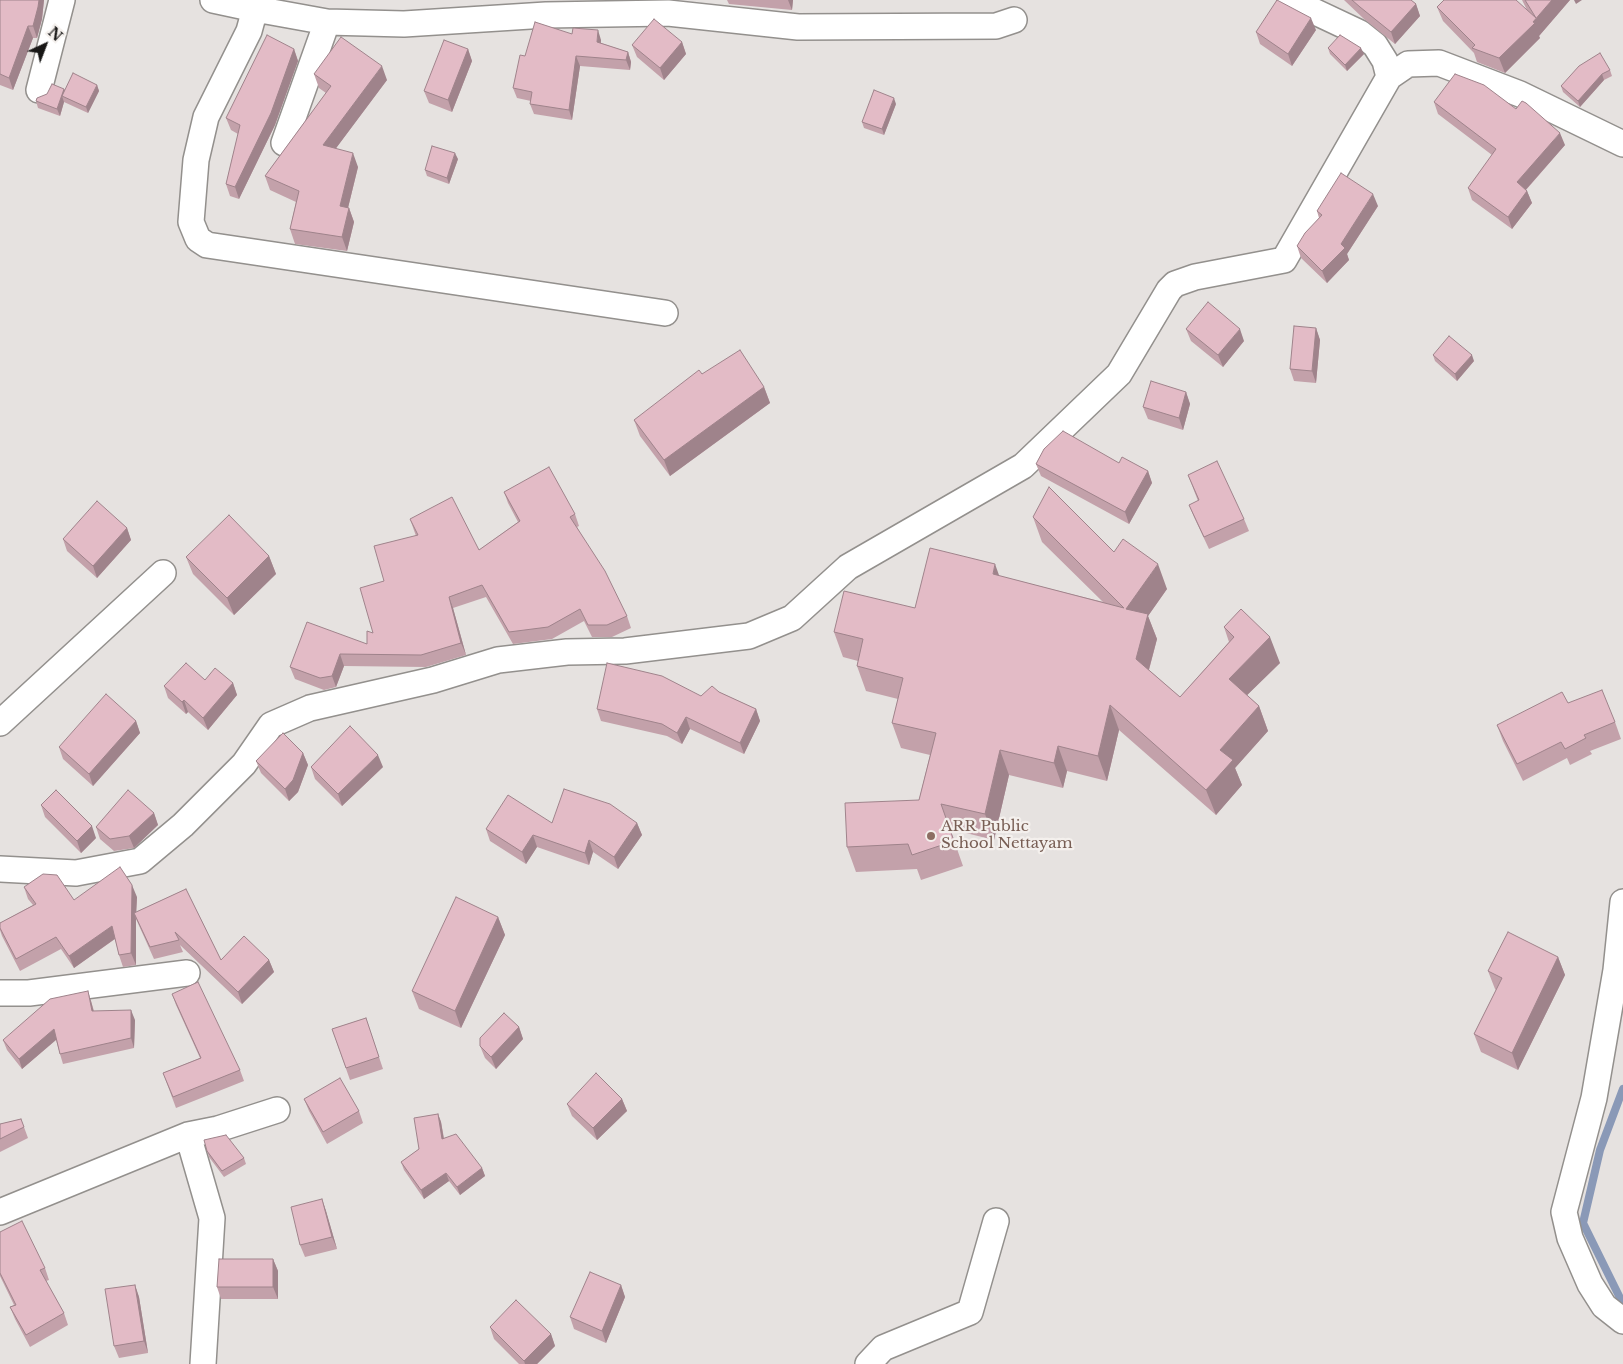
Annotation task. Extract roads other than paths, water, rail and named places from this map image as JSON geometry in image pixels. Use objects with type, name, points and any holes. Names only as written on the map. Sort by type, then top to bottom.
[{"type":"street","points":[[39,90],[62,0]]},
{"type":"street","points":[[213,0],[327,22],[404,24],[546,15],[668,13],[798,27],[996,26],[1014,20]]},
{"type":"street","points":[[1290,0],[1360,32],[1375,45],[1385,61],[1389,77]]},
{"type":"street","points":[[255,9],[249,31],[206,117],[196,160],[191,222],[198,238],[207,246],[665,313]]},
{"type":"street","points":[[284,143],[327,22]]},
{"type":"street","points":[[0,869],[76,873],[140,861],[183,825],[244,764],[271,725],[310,708],[433,680],[498,660],[567,652],[625,650],[749,636],[792,618],[848,567],[1023,466],[1119,374],[1169,290],[1175,284],[1195,277],[1284,260],[1389,77],[1408,64],[1439,63],[1520,94],[1623,144]]},
{"type":"street","points":[[0,723],[163,573]]},
{"type":"street","points":[[1623,902],[1616,970],[1594,1098],[1564,1212],[1570,1238],[1590,1284],[1604,1306],[1623,1321]]},
{"type":"street","points":[[0,993],[29,993],[187,973]]},
{"type":"street","points":[[0,1212],[188,1135],[218,1129],[277,1110]]},
{"type":"street","points":[[188,1135],[212,1218],[203,1364]]},
{"type":"street","points":[[868,1364],[883,1348],[970,1312],[996,1221]]},
{"type":"waterway","points":[[1623,1089],[1600,1150],[1583,1223],[1623,1304]]},
{"type":"place","name":"ARR Public School Nettayam","points":[[931,836]]}]
